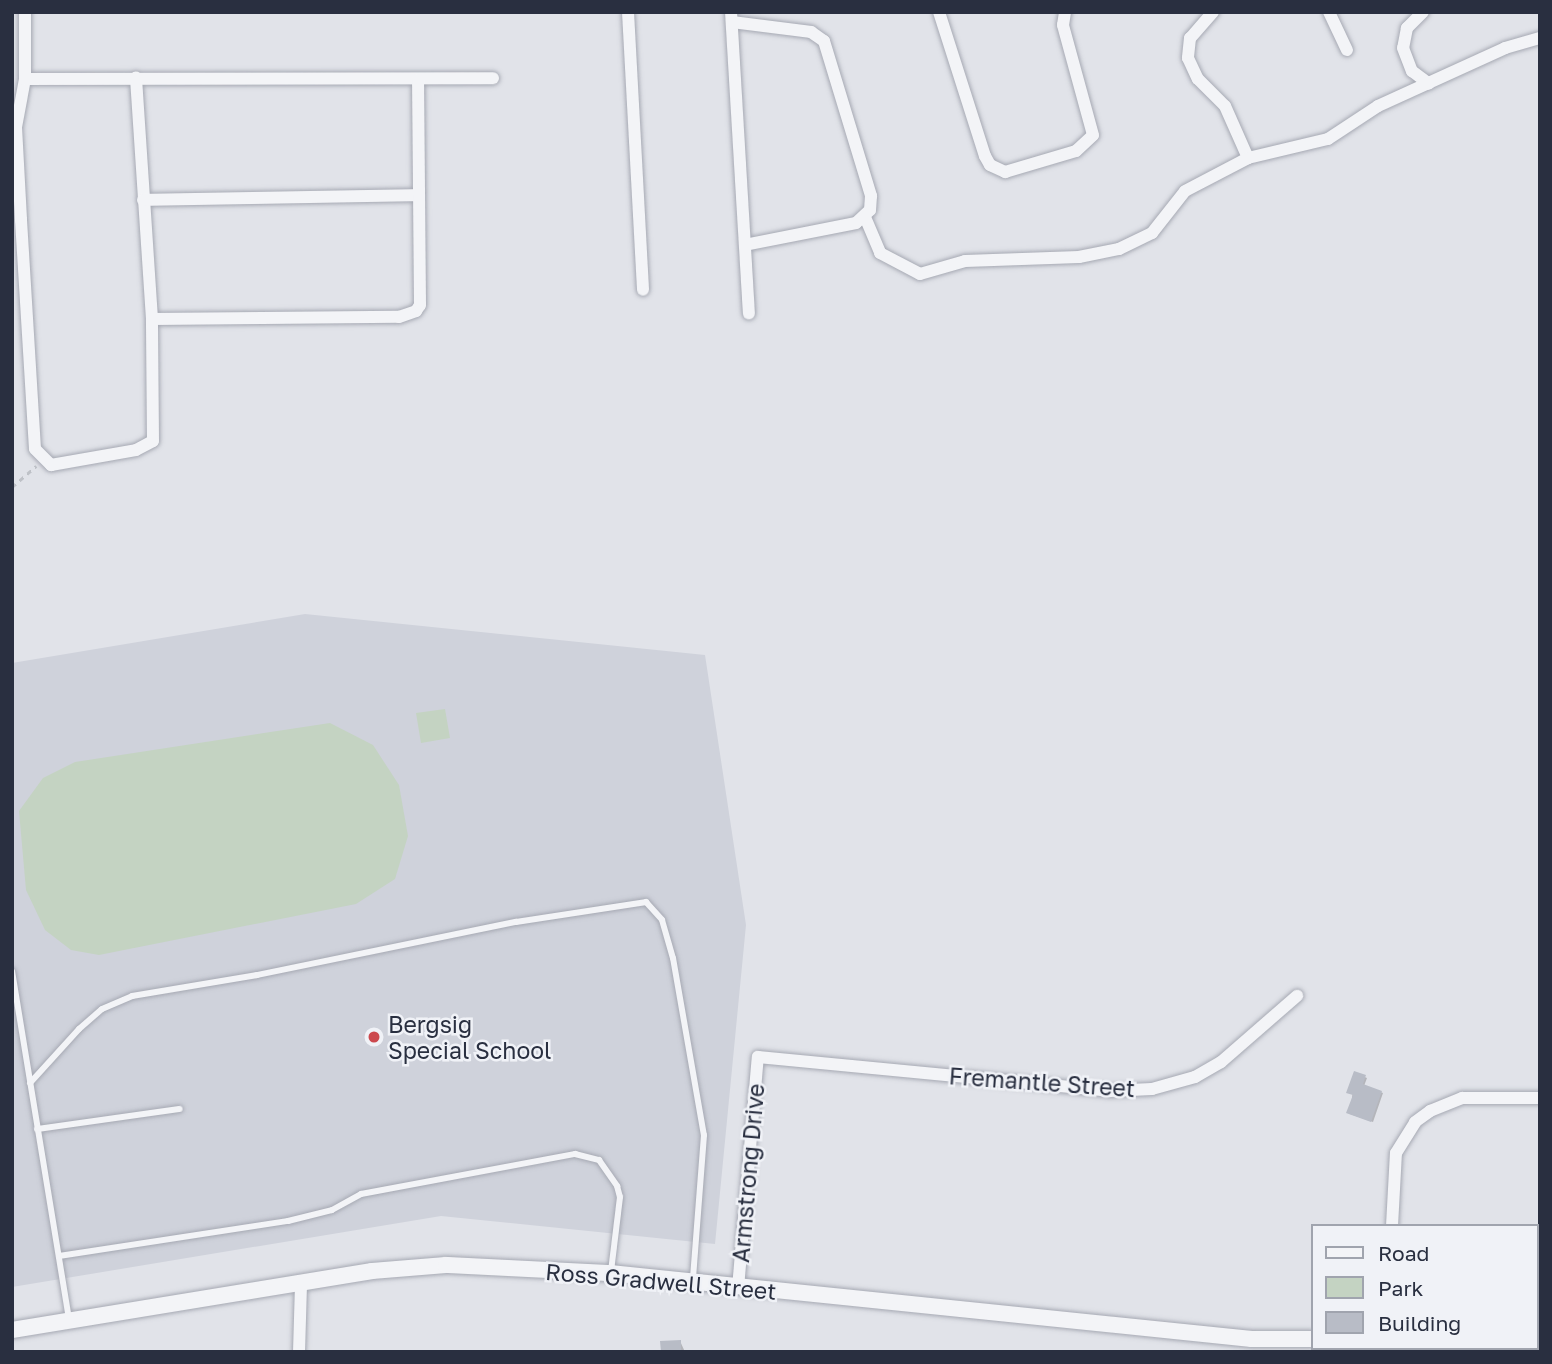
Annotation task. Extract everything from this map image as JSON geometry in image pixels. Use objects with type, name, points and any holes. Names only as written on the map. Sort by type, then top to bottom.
[{"type":"street","points":[[25,12],[25,79],[16,127],[35,449],[43,460],[62,466],[136,450],[153,441],[152,319],[136,78]]},
{"type":"street","points":[[628,12],[643,290]]},
{"type":"street","points":[[939,12],[985,156],[990,165],[1005,172],[1076,151],[1093,135],[1063,24],[1065,12]]},
{"type":"street","points":[[1213,12],[1190,38],[1188,58],[1198,79],[1225,106],[1248,158]]},
{"type":"street","points":[[1329,12],[1347,50]]},
{"type":"street","points":[[1423,12],[1407,28],[1403,48],[1412,71],[1429,84]]},
{"type":"street","points":[[745,245],[856,223],[870,210],[868,178],[824,41],[811,32],[731,17],[749,313]]},
{"type":"street","points":[[864,217],[880,253],[920,274],[965,261],[1079,257],[1135,245],[1152,233],[1185,191],[1248,158],[1328,139],[1378,106],[1505,48],[1540,37]]},
{"type":"street","points":[[25,79],[494,78]]},
{"type":"street","points":[[152,319],[410,314],[420,305],[418,79]]},
{"type":"street","points":[[144,200],[419,195]]},
{"type":"street","name":"Fremantle Street","points":[[758,1057],[1109,1091],[1152,1089],[1195,1077],[1221,1062],[1297,996]]},
{"type":"street","name":"Armstrong Drive","points":[[738,1288],[758,1057]]},
{"type":"street","points":[[1392,1224],[1396,1153],[1415,1122],[1430,1111],[1462,1098],[1540,1098]]},
{"type":"street","name":"Ross Gradwell Street","points":[[12,1330],[301,1283],[446,1265],[610,1273],[1252,1345],[1310,1339]]},
{"type":"street","points":[[299,1352],[301,1283]]},
{"type":"lane","points":[[30,1083],[79,1029],[102,1009],[132,996],[257,975],[516,922],[646,901],[662,920],[673,958],[704,1135],[692,1283]]},
{"type":"lane","points":[[12,971],[69,1321]]},
{"type":"lane","points":[[37,1129],[180,1110]]},
{"type":"lane","points":[[60,1256],[288,1221],[332,1210],[361,1194],[575,1154],[599,1160],[617,1186],[620,1197],[610,1273]]},
{"type":"path","points":[[12,487],[43,460]]},
{"type":"shaded area","name":"Bergsig Special School","points":[[305,614],[705,655],[746,925],[715,1244],[441,1216],[12,1287],[12,663]]},
{"type":"green space","points":[[445,709],[450,738],[421,743],[416,713]]},
{"type":"green space","points":[[330,723],[373,745],[399,785],[408,836],[395,879],[356,904],[99,955],[71,950],[45,930],[26,890],[19,811],[43,778],[75,762]]},
{"type":"building","points":[[1354,1071],[1366,1075],[1363,1084],[1382,1091],[1371,1122],[1346,1113],[1353,1095],[1346,1093]]},
{"type":"building","points":[[681,1340],[681,1352],[661,1352],[660,1341]]},
{"type":"place","name":"Bergsig Special School","points":[[374,1037]]}]
